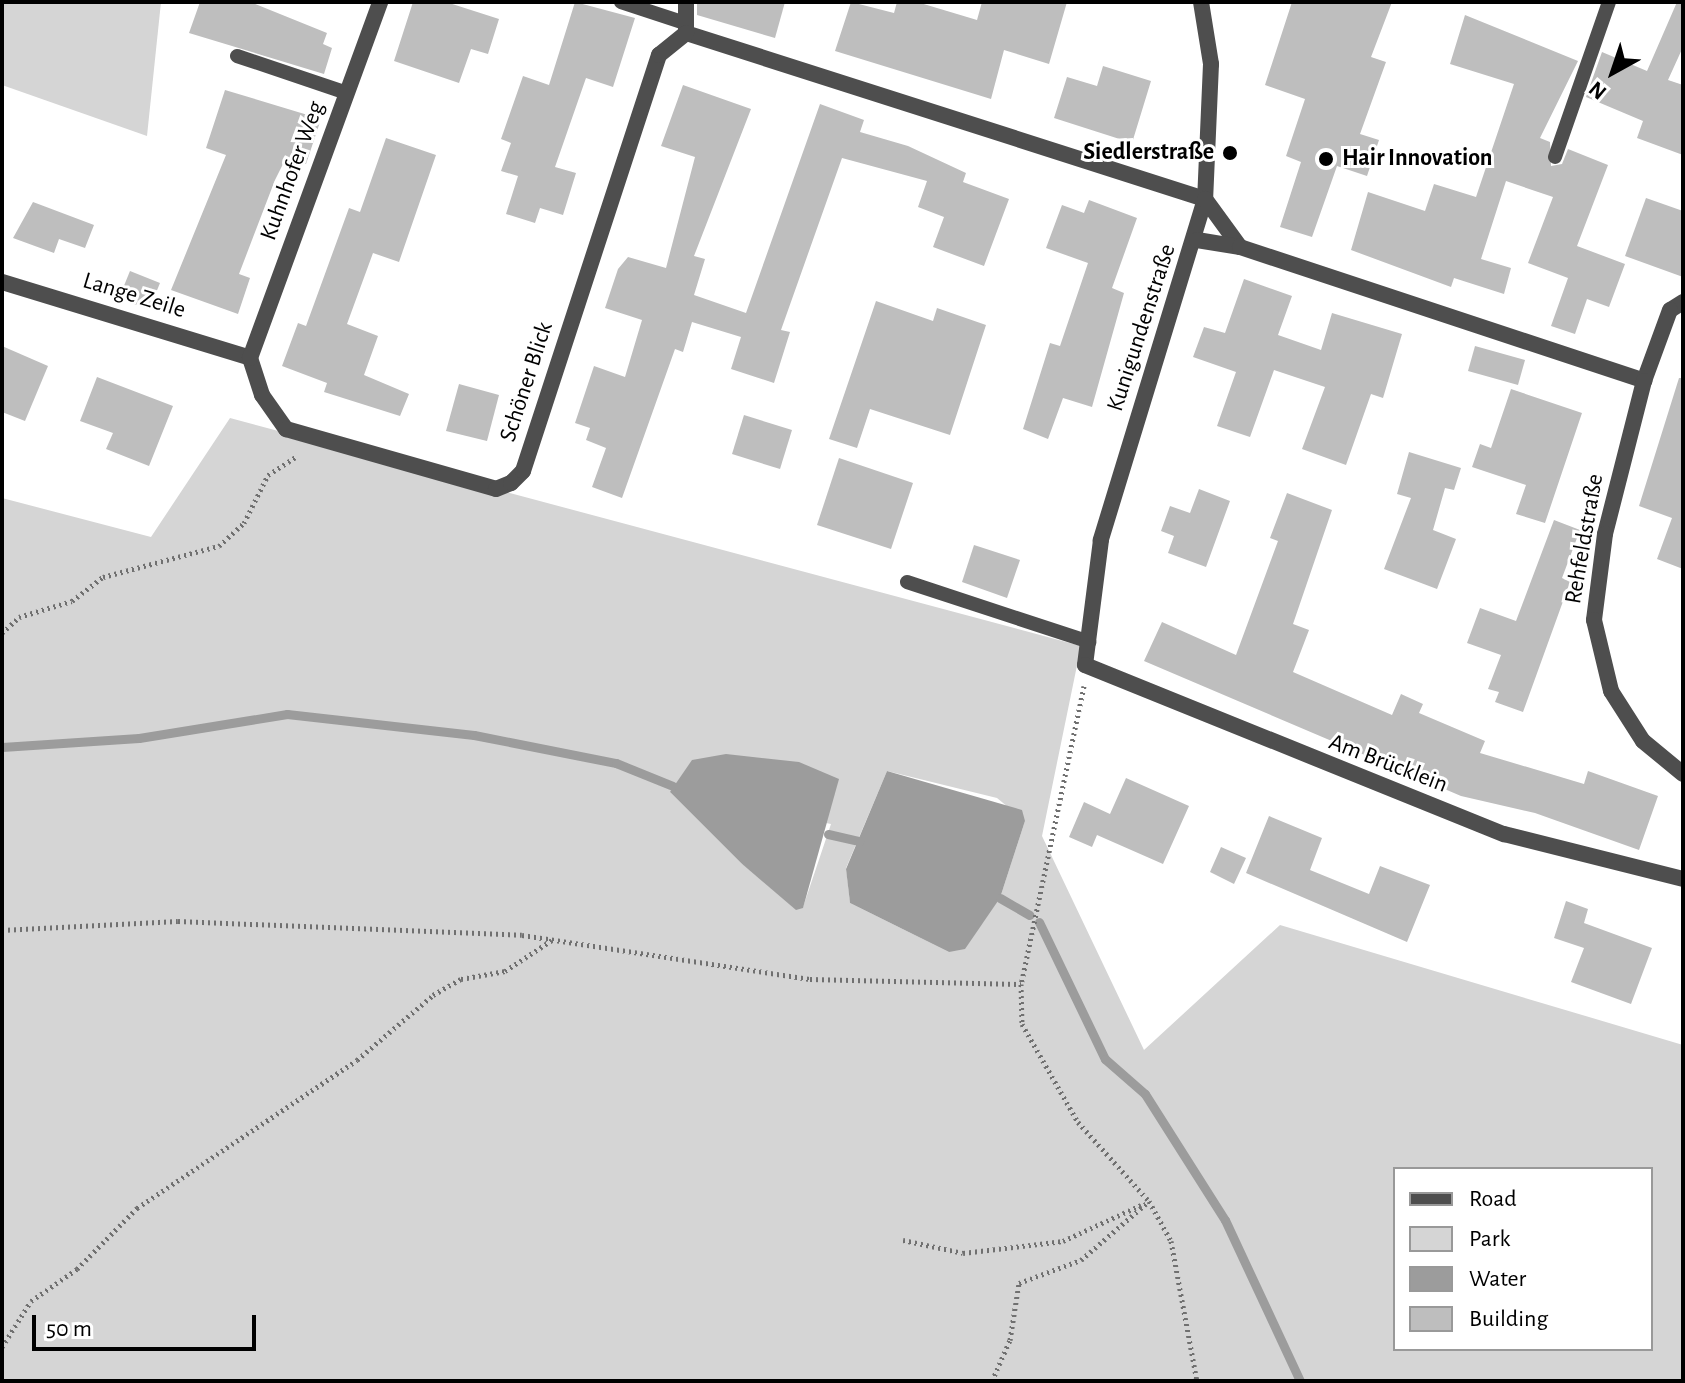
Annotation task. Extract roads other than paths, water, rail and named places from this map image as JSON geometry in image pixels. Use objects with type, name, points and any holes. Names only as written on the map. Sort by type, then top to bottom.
[{"type":"street","name":"Kuhnhofer Weg","points":[[250,358],[380,2]]},
{"type":"street","points":[[686,2],[684,28],[1205,199],[1240,247]]},
{"type":"street","name":"Kunigundenstraße","points":[[1085,665],[1101,540],[1197,240],[1205,199],[1211,64],[1201,2]]},
{"type":"street","name":"Schöner Blick","points":[[250,358],[262,395],[286,429],[318,443],[496,489],[523,471],[659,55],[684,28]]},
{"type":"street","points":[[1197,240],[1240,247],[1644,381]]},
{"type":"street","name":"Lange Zeile","points":[[2,282],[250,358]]},
{"type":"street","name":"Rehfeldstraße","points":[[1683,302],[1670,310],[1644,381],[1605,534],[1594,620],[1611,691],[1643,741],[1683,774]]},
{"type":"street","name":"Am Brücklein","points":[[1085,665],[1504,834],[1683,879]]},
{"type":"lane","points":[[621,2],[684,28]]},
{"type":"lane","points":[[1555,157],[1609,2]]},
{"type":"lane","points":[[237,56],[347,93]]},
{"type":"lane","points":[[907,582],[1089,642]]},
{"type":"water","points":[[726,754],[799,762],[839,779],[803,908],[796,910],[741,863],[670,792],[692,760]]},
{"type":"water","points":[[887,771],[1022,810],[1025,821],[1000,898],[965,949],[949,952],[850,903],[846,869]]},
{"type":"waterway","points":[[2,747],[139,738],[287,714],[474,735],[616,763],[673,786]]},
{"type":"waterway","points":[[828,834],[859,841]]},
{"type":"waterway","points":[[1000,898],[1030,915]]},
{"type":"waterway","points":[[1039,922],[1105,1059],[1145,1094],[1225,1220],[1300,1381]]},
{"type":"place","name":"Siedlerstraße","points":[[1230,153]]},
{"type":"place","name":"Hair Innovation","points":[[1326,159]]}]
